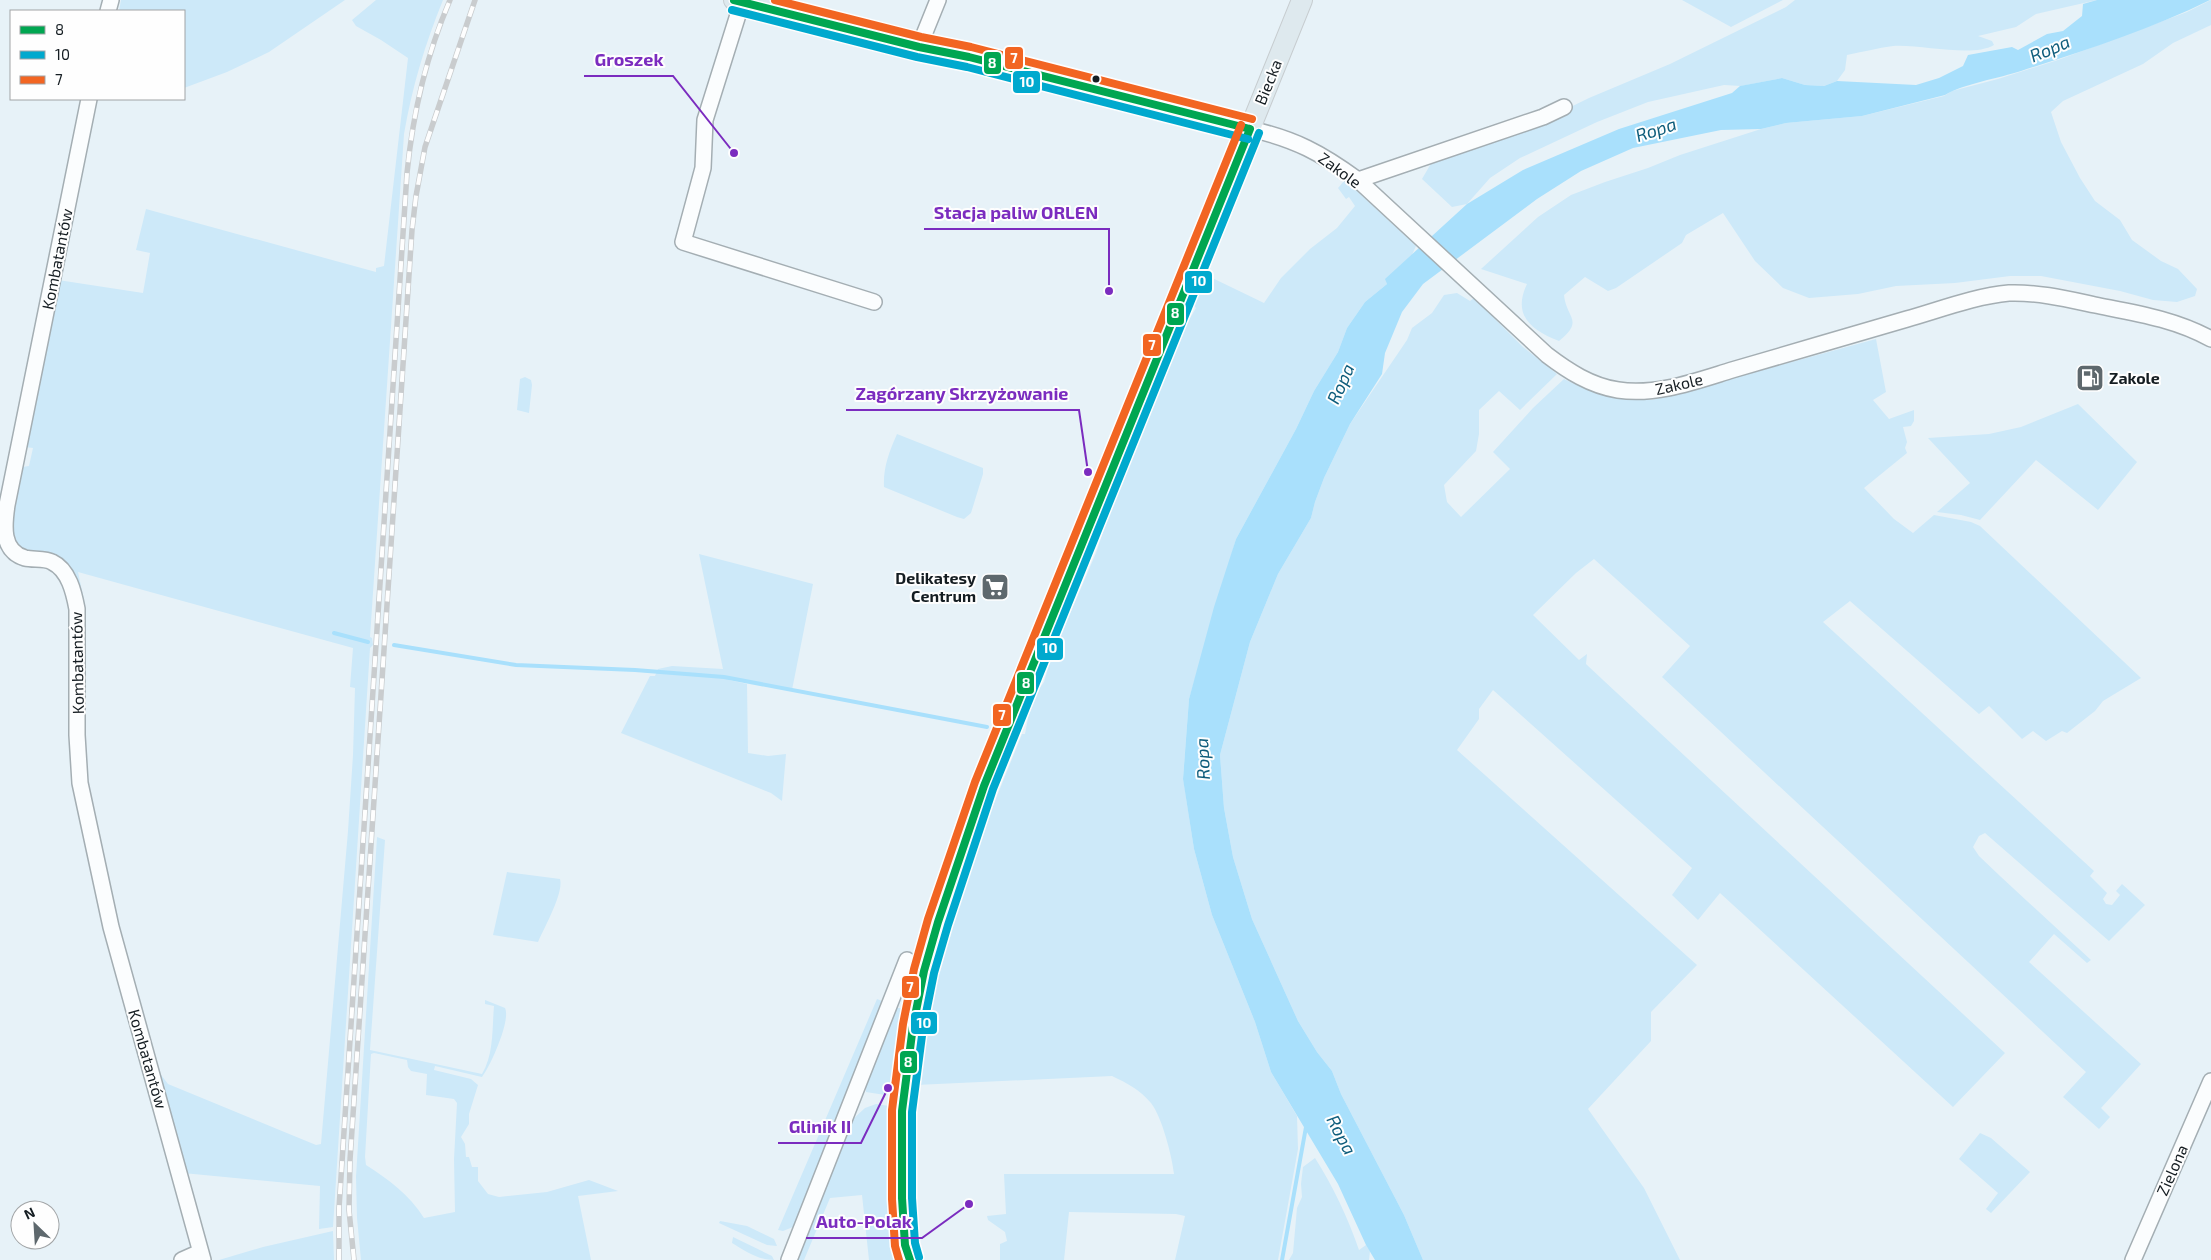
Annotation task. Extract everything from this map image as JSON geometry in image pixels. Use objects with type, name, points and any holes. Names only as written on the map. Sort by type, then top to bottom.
[{"type":"main road","name":"Biecka","points":[[906,1255],[902,1191],[903,1104],[913,1026],[924,971],[938,922],[984,786],[1302,0]]},
{"type":"main road","points":[[743,1],[919,47],[969,57],[1250,129]]},
{"type":"street","points":[[919,47],[938,0]]},
{"type":"street","points":[[743,1],[705,120],[703,168],[683,242],[874,302]]},
{"type":"street","name":"Kombatantów","points":[[89,100],[7,505],[4,530],[5,547],[23,557],[52,562],[64,573],[73,590],[77,609],[77,734],[80,783],[111,927],[201,1256]]},
{"type":"street","points":[[1358,180],[1544,117],[1564,107]]},
{"type":"street","name":"Zakole","points":[[1250,129],[1269,133],[1303,146],[1324,156],[1358,180],[1496,308],[1566,369],[1600,386],[1632,391],[1649,391],[1693,381],[1923,314],[1988,297],[2009,294],[2055,296],[2150,316],[2187,327],[2211,339]]},
{"type":"street","points":[[789,1260],[907,960]]},
{"type":"street","name":"Zielona","points":[[2133,1260],[2211,1081]]},
{"type":"street","points":[[182,1260],[201,1256]]},
{"type":"shaded area","points":[[121,0],[345,0],[269,52],[227,72],[185,88],[185,10],[119,10]]},
{"type":"shaded area","points":[[376,0],[443,0],[420,66],[404,134],[370,637],[372,638],[373,645],[370,648],[333,1227],[319,1229],[320,1186],[183,1173],[155,1067],[168,1084],[316,1145],[321,1144],[353,755],[355,688],[350,687],[353,648],[78,572],[85,605],[83,702],[87,804],[78,600],[38,553],[15,546],[7,525],[22,467],[29,466],[33,448],[25,447],[58,280],[143,293],[150,253],[136,250],[146,209],[376,272],[376,268],[384,266],[408,58],[356,26],[352,20]]},
{"type":"shaded area","points":[[1682,0],[1783,0],[1731,27]]},
{"type":"shaded area","points":[[1795,0],[2097,0],[2036,14],[2016,27],[1978,36],[1992,41],[1994,45],[1984,49],[1960,51],[1893,46],[1847,55],[1845,70],[1837,81],[1824,86],[1805,85],[1782,78],[1741,86],[1724,85],[1648,102],[1597,122],[1520,158],[1490,178],[1467,204],[1452,207],[1422,179],[1433,160],[1536,124],[1589,98],[1670,64],[1786,7]]},
{"type":"shaded area","points":[[2211,0],[2211,25],[2173,43],[2143,64],[2063,101],[2051,112],[2061,142],[2080,178],[2095,201],[2120,220],[2132,240],[2161,261],[2178,269],[2197,289],[2195,296],[2177,302],[2153,300],[2120,291],[2041,276],[2010,276],[1955,283],[1896,286],[1858,294],[1809,298],[1783,288],[1755,261],[1723,213],[1686,235],[1682,243],[1616,288],[1608,291],[1585,277],[1564,295],[1573,323],[1567,334],[1559,341],[1540,332],[1527,320],[1523,313],[1523,295],[1527,284],[1481,269],[1538,217],[1571,195],[1605,182],[1761,129],[1786,123],[1862,116],[1944,96],[1952,91],[2058,60],[2187,12]]},
{"type":"shaded area","points":[[1345,180],[1416,246],[1411,257],[1386,279],[1387,284],[1365,302],[1347,328],[1338,352],[1314,391],[1296,429],[1236,539],[1189,699],[1183,778],[1194,849],[1212,915],[1255,1022],[1271,1072],[1297,1116],[1298,1149],[1278,1260],[1175,1260],[1185,1216],[1176,1214],[1069,1212],[1064,1260],[1000,1260],[1000,1244],[1007,1241],[1005,1232],[988,1220],[987,1216],[1006,1214],[1004,1174],[1174,1174],[1173,1166],[1163,1127],[1151,1103],[1133,1087],[1112,1076],[916,1085],[936,971],[944,942],[972,858],[1022,734],[1025,734],[1029,713],[1037,692],[1044,682],[1051,658],[1096,553],[1132,445],[1166,360],[1196,308],[1194,306],[1204,274],[1264,303],[1281,278],[1310,249],[1337,228],[1355,206],[1349,197],[1346,199],[1338,188]]},
{"type":"shaded area","points":[[1457,293],[1470,301],[1474,298],[1523,347],[1557,374],[1520,410],[1499,391],[1479,410],[1479,434],[1476,451],[1444,485],[1447,502],[1461,517],[1510,469],[1493,452],[1533,408],[1564,379],[1586,389],[1606,395],[1628,399],[1652,400],[1876,339],[1886,392],[1873,400],[1889,419],[1914,410],[1914,421],[1911,426],[1903,427],[1907,442],[1905,448],[1907,453],[1864,488],[1894,519],[1913,533],[1934,515],[1971,522],[1980,526],[2141,678],[2103,701],[2095,711],[2067,733],[2062,731],[2046,741],[2033,731],[2022,739],[1989,706],[1979,714],[1850,601],[1823,622],[2094,871],[2090,876],[2107,893],[2103,899],[2106,904],[2112,905],[2120,895],[2116,891],[2122,884],[2145,905],[2109,941],[1985,833],[1979,836],[1973,847],[1979,856],[2091,960],[2087,963],[2054,934],[2029,962],[2141,1064],[2101,1108],[2110,1117],[2099,1129],[2063,1097],[2086,1072],[1662,677],[1690,646],[1594,559],[1576,573],[1533,615],[1579,660],[1587,654],[1586,664],[2005,1053],[1953,1107],[1720,893],[1698,920],[1672,895],[1692,868],[1493,690],[1479,709],[1479,719],[1457,750],[1697,965],[1651,1012],[1651,1041],[1588,1109],[1644,1188],[1680,1260],[1423,1260],[1404,1215],[1341,1094],[1332,1071],[1317,1052],[1298,1021],[1252,919],[1233,857],[1224,808],[1220,755],[1250,642],[1278,574],[1311,518],[1324,478],[1350,424],[1407,340],[1412,328],[1432,313],[1444,295]]},
{"type":"shaded area","points":[[525,377],[531,380],[532,385],[529,413],[517,410],[520,379]]},
{"type":"shaded area","points":[[2078,404],[2137,462],[2098,510],[2036,460],[1980,520],[1937,512],[1970,483],[1928,438],[1989,434],[2021,427]]},
{"type":"shaded area","points":[[897,434],[983,468],[983,474],[971,513],[964,519],[957,517],[884,487],[884,473],[887,460]]},
{"type":"shaded area","points":[[699,554],[813,584],[792,690],[731,677],[729,680],[747,684],[748,753],[768,756],[786,754],[782,801],[771,793],[621,733],[650,676],[655,676],[658,669],[672,666],[723,669]]},
{"type":"shaded area","points":[[377,837],[385,840],[370,1050],[482,1074],[491,1050],[494,1006],[485,1004],[485,1000],[505,1008],[503,1032],[495,1053],[482,1077],[435,1066],[434,1070],[471,1079],[478,1085],[469,1114],[469,1124],[461,1137],[465,1144],[466,1157],[469,1157],[472,1167],[478,1167],[478,1181],[488,1194],[499,1197],[547,1192],[589,1180],[618,1191],[578,1196],[591,1260],[361,1260],[356,1177]],"holes":[[[371,1054],[407,1060],[411,1071],[427,1074],[426,1095],[454,1099],[457,1103],[454,1159],[455,1212],[424,1218],[398,1188],[366,1165]]]},
{"type":"shaded area","points":[[507,872],[560,879],[559,893],[538,942],[493,935]]},
{"type":"shaded area","points":[[877,999],[882,1001],[882,1013],[793,1227],[783,1231],[778,1230]]},
{"type":"shaded area","points":[[897,1008],[901,1008],[891,1084],[886,1084],[885,1095],[866,1092],[866,1085]]},
{"type":"shaded area","points":[[876,1104],[889,1106],[893,1132],[895,1260],[869,1260],[862,1195],[830,1198],[804,1260],[794,1260],[851,1121],[865,1108]]},
{"type":"shaded area","points":[[1980,1133],[1991,1138],[2030,1172],[1991,1213],[1986,1209],[1998,1193],[1959,1159]]},
{"type":"shaded area","points":[[1315,1158],[1340,1202],[1359,1250],[1366,1245],[1370,1251],[1369,1260],[1289,1260],[1293,1253],[1297,1208],[1302,1197],[1303,1167]]},
{"type":"shaded area","points":[[720,1221],[747,1226],[774,1239],[777,1246],[767,1245],[719,1223]]},
{"type":"shaded area","points":[[333,1231],[334,1260],[219,1260],[263,1247]]},
{"type":"shaded area","points":[[733,1237],[772,1256],[774,1260],[757,1257],[747,1252],[732,1243]]},
{"type":"water","name":"Ropa","points":[[2097,0],[2210,0],[2165,21],[2117,39],[1945,95],[1862,116],[1786,123],[1761,129],[1721,130],[1633,148],[1581,171],[1537,199],[1423,284],[1402,312],[1385,353],[1382,374],[1350,424],[1324,478],[1311,518],[1278,574],[1250,642],[1220,755],[1224,808],[1233,857],[1252,919],[1298,1021],[1317,1052],[1332,1071],[1341,1094],[1404,1215],[1423,1260],[1375,1260],[1366,1245],[1338,1184],[1271,1072],[1255,1022],[1212,915],[1194,849],[1183,779],[1189,699],[1214,607],[1236,539],[1296,429],[1314,391],[1338,352],[1347,328],[1365,302],[1387,284],[1385,279],[1467,204],[1523,170],[1619,129],[1732,93],[1740,86],[1782,78],[1805,85],[1824,86],[1837,81],[1916,85],[1939,78],[1963,66],[1968,55],[2012,47],[2018,50],[2047,34],[2063,31],[2082,16],[2083,4]]},
{"type":"waterway","points":[[334,633],[368,642]]},
{"type":"waterway","points":[[394,645],[516,665],[635,670],[724,677],[987,727]]},
{"type":"waterway","points":[[1282,1260],[1306,1127]]},
{"type":"railway","points":[[339,1260],[339,1208],[407,173],[413,128],[427,63],[450,0]]},
{"type":"railway","points":[[354,1260],[349,1210],[350,1160],[412,230],[425,147],[475,0]]},
{"type":"transit line","name":"8","points":[[734,0],[919,47],[969,57],[1250,129]]},
{"type":"transit line","name":"7","points":[[775,0],[921,37],[971,47],[1252,119]]},
{"type":"transit line","name":"10","points":[[732,10],[917,57],[967,67],[1248,139]]},
{"type":"transit line","name":"7","points":[[899,1260],[895,1246],[892,1199],[892,1110],[903,1024],[914,969],[928,919],[975,782],[1241,125]]},
{"type":"transit line","name":"8","points":[[910,1260],[905,1245],[902,1198],[902,1111],[913,1026],[924,971],[938,922],[984,786],[1250,129]]},
{"type":"transit line","name":"10","points":[[919,1257],[915,1243],[912,1198],[912,1112],[923,1028],[934,973],[948,925],[993,789],[1259,133]]},
{"type":"place","name":"Groszek","points":[[734,153]]},
{"type":"place","name":"Stacja paliw ORLEN","points":[[1109,291]]},
{"type":"place","name":"Zakole","points":[[2090,378]]},
{"type":"place","name":"Zagórzany Skrzyżowanie","points":[[1088,472]]},
{"type":"place","name":"Delikatesy Centrum","points":[[995,587]]},
{"type":"place","name":"Glinik II","points":[[888,1088]]},
{"type":"place","name":"Auto-Polak","points":[[969,1204]]}]
